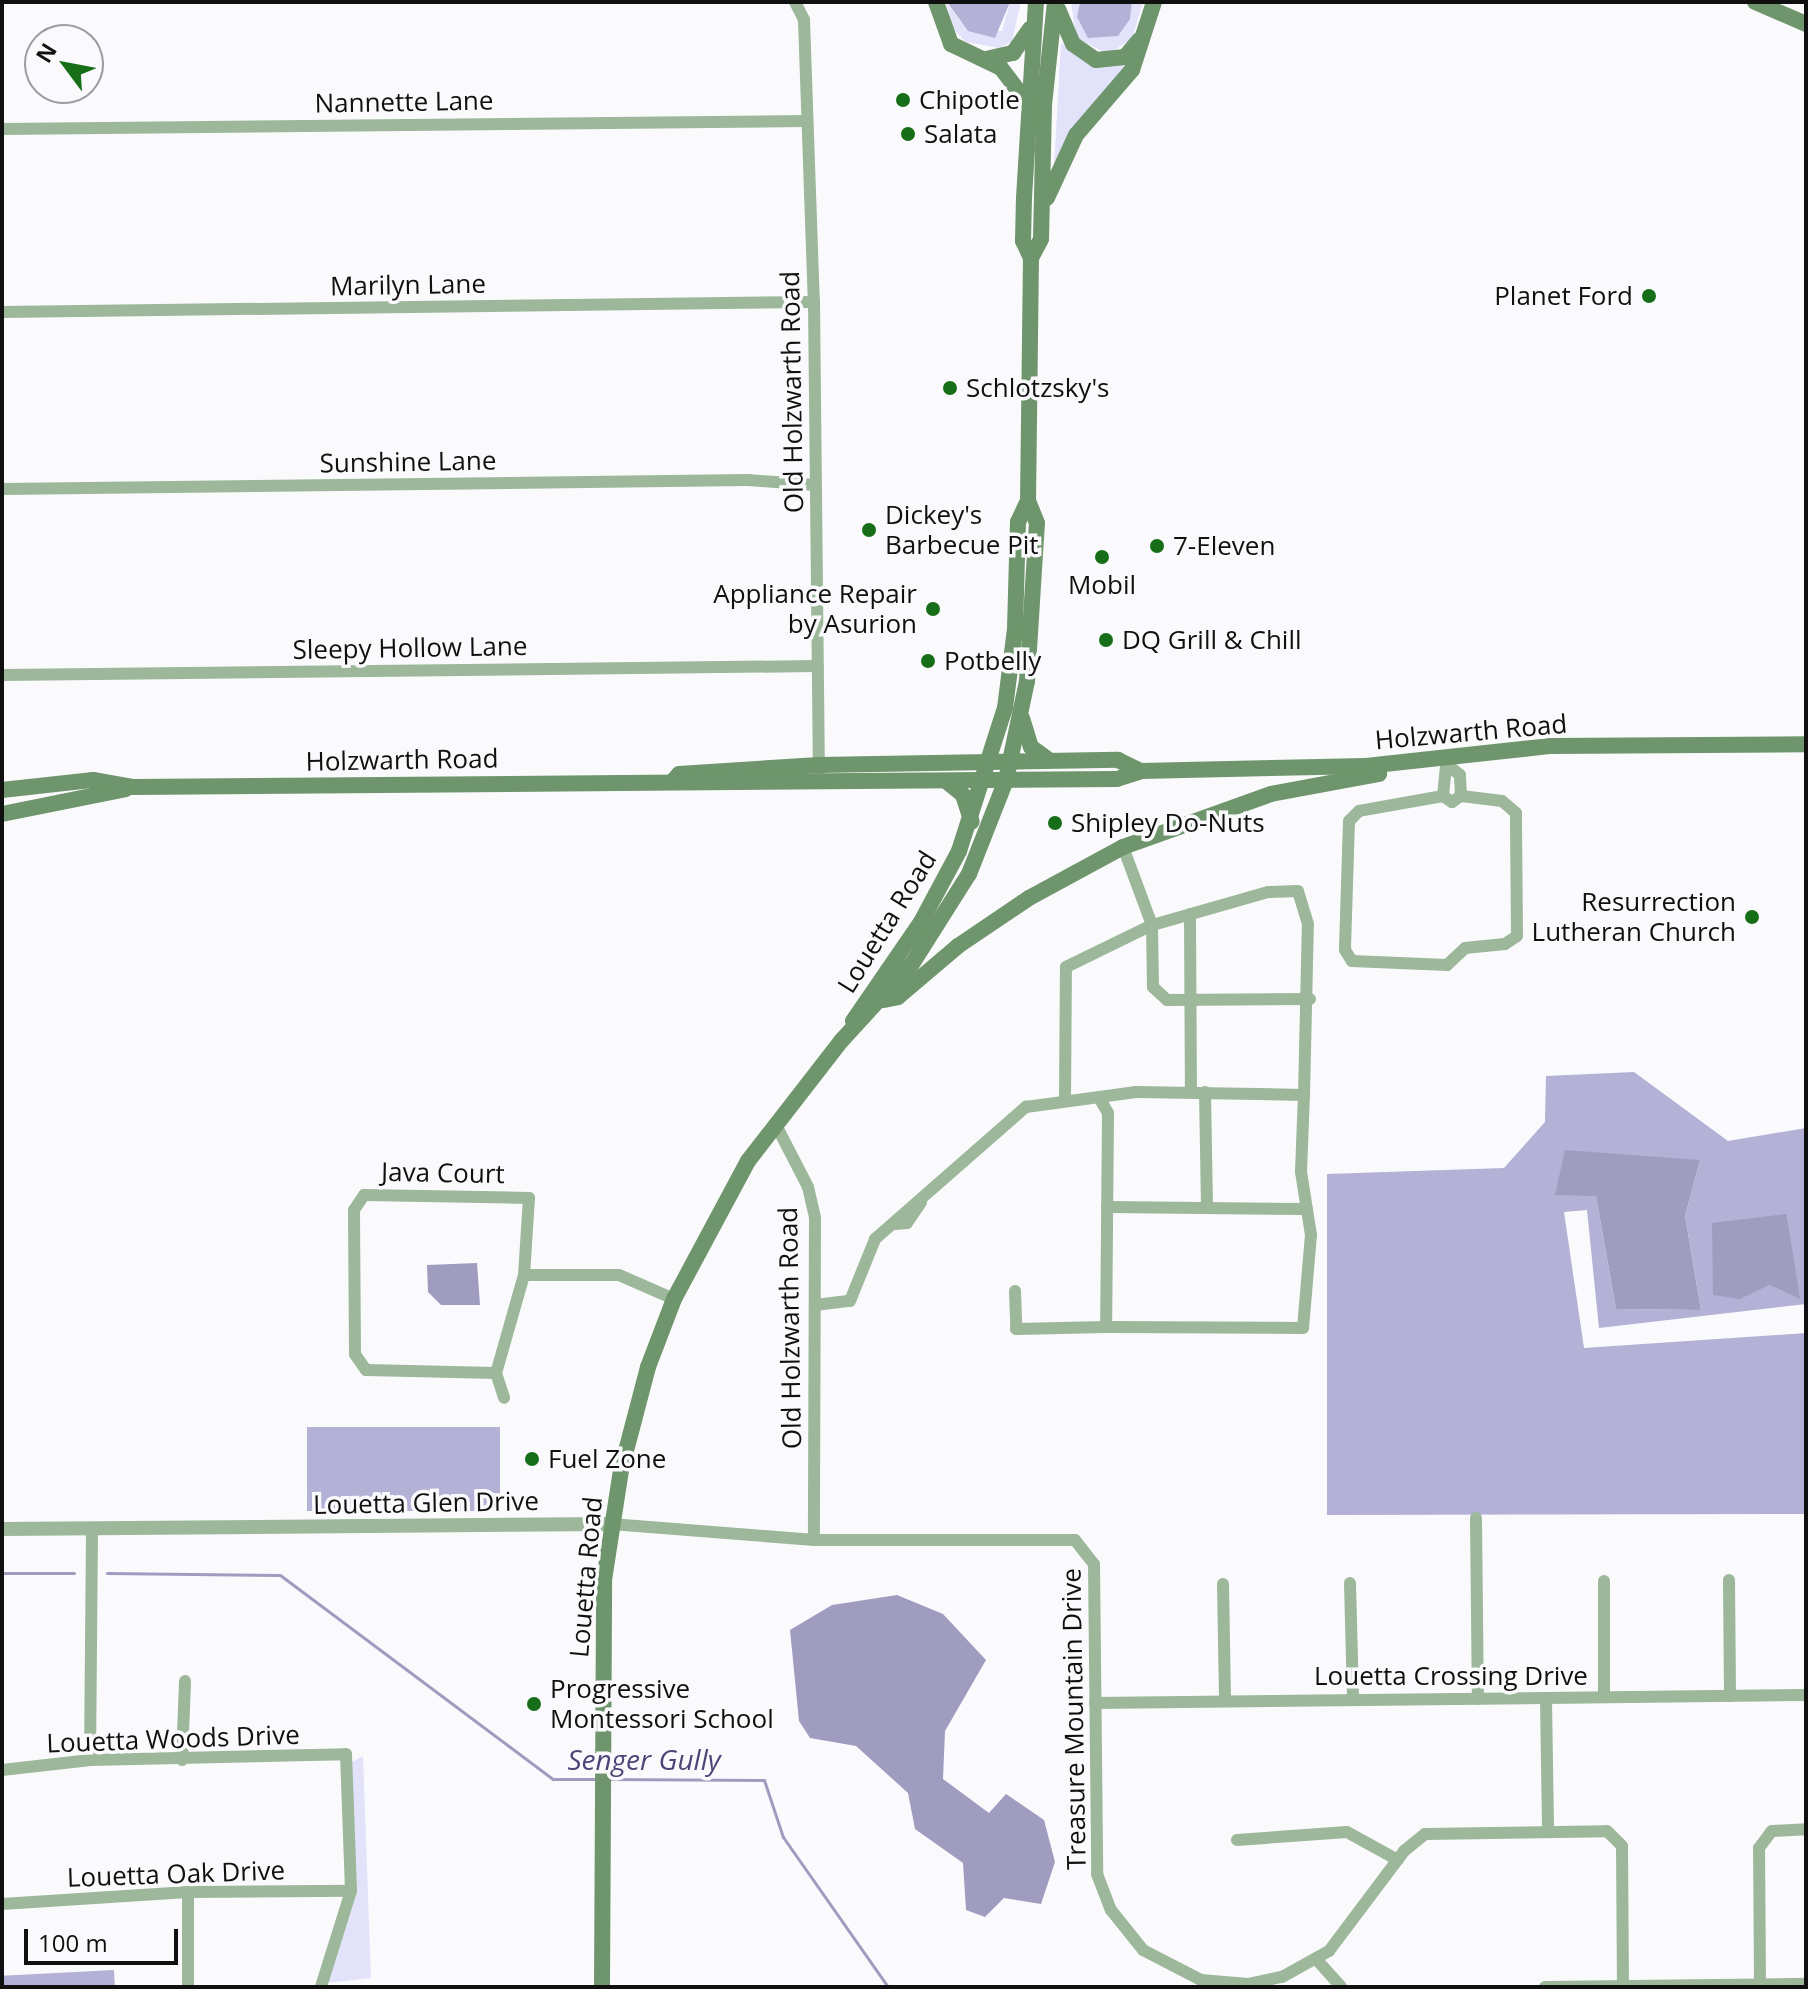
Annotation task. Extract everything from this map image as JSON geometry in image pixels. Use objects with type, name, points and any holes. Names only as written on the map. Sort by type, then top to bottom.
[{"type":"main road","points":[[936,2],[951,44],[986,59],[1010,76],[1026,104]]},
{"type":"main road","name":"Louetta Road","points":[[1031,258],[1023,241],[1026,104],[1036,2]]},
{"type":"main road","points":[[1056,2],[1064,32],[1096,60],[1125,57],[1153,9]]},
{"type":"main road","name":"Louetta Road","points":[[842,1040],[883,1001],[969,874],[1006,780],[1021,715],[1036,590],[1037,523],[1028,501],[1031,258],[1042,219],[1056,2]]},
{"type":"main road","points":[[1755,2],[1806,24]]},
{"type":"main road","points":[[1042,219],[1066,152],[1132,70],[1153,9]]},
{"type":"main road","points":[[986,59],[1013,53],[1034,20]]},
{"type":"main road","name":"Louetta Road","points":[[602,1987],[601,1762],[611,1524],[648,1367],[674,1299],[730,1191],[775,1123],[842,1040],[921,922],[972,822],[992,761],[1015,629],[1018,522],[1028,501]]},
{"type":"main road","points":[[1021,715],[1031,747],[1050,761]]},
{"type":"main road","name":"Holzwarth Road","points":[[2,790],[93,780],[132,787],[673,781],[680,786],[1117,779],[1141,771],[1448,761],[1551,746],[1806,744]]},
{"type":"main road","name":"Holzwarth Road","points":[[673,781],[679,774],[819,765],[992,761],[1118,760],[1141,771]]},
{"type":"main road","points":[[883,1001],[898,997],[958,946],[1029,898],[1123,847],[1271,794],[1380,774],[1414,760]]},
{"type":"main road","points":[[946,781],[963,795],[972,822]]},
{"type":"main road","name":"Holzwarth Road","points":[[2,814],[132,787]]},
{"type":"street","name":"Old Holzwarth Road","points":[[795,2],[804,20],[814,302],[819,783]]},
{"type":"street","name":"Nannette Lane","points":[[2,129],[807,121]]},
{"type":"street","name":"Marilyn Lane","points":[[2,312],[814,302]]},
{"type":"street","name":"Sunshine Lane","points":[[2,489],[748,480],[815,485]]},
{"type":"street","name":"Sleepy Hollow Lane","points":[[2,675],[818,666]]},
{"type":"street","points":[[1443,796],[1441,778],[1448,761],[1460,775],[1461,796]]},
{"type":"street","points":[[1443,796],[1452,802],[1461,796],[1502,801],[1516,813],[1517,936],[1505,944],[1465,948],[1447,965],[1352,961],[1345,950],[1349,821],[1359,811],[1443,796]]},
{"type":"street","points":[[1123,847],[1152,925],[1153,987],[1167,1000],[1310,999]]},
{"type":"street","points":[[1015,1291],[1016,1329],[1303,1328],[1311,1235],[1301,1172],[1310,999],[1308,924],[1298,891],[1268,892],[1152,925],[1066,967],[1065,1101]]},
{"type":"street","points":[[1190,914],[1191,1092]]},
{"type":"street","points":[[815,1305],[850,1301],[875,1239],[921,1202],[1026,1107],[1065,1101],[1101,1101],[1136,1092],[1304,1095]]},
{"type":"street","points":[[1205,1092],[1207,1208]]},
{"type":"street","points":[[1101,1101],[1108,1113],[1106,1327]]},
{"type":"street","name":"Old Holzwarth Road","points":[[775,1123],[812,1198],[814,1540]]},
{"type":"street","name":"Java Court","points":[[496,1373],[366,1370],[355,1354],[354,1210],[364,1195],[529,1198],[524,1275]]},
{"type":"street","points":[[1107,1207],[1307,1209]]},
{"type":"street","points":[[504,1398],[496,1373],[524,1275],[619,1275],[674,1299]]},
{"type":"street","points":[[1476,1518],[1478,1699]]},
{"type":"street","name":"Louetta Glen Drive","points":[[2,1529],[92,1531],[611,1524],[814,1540],[1069,1539],[1087,1548]]},
{"type":"street","points":[[90,1760],[92,1531]]},
{"type":"street","name":"Treasure Mountain Drive","points":[[1087,1548],[1094,1564],[1097,1874],[1111,1910],[1131,1938],[1158,1962],[1217,1983],[1261,1983],[1317,1960],[1398,1860],[1434,1831],[1548,1831],[1619,1837],[1623,1986]]},
{"type":"street","points":[[1729,1580],[1730,1696]]},
{"type":"street","points":[[1604,1581],[1604,1697]]},
{"type":"street","points":[[1350,1583],[1353,1698]]},
{"type":"street","points":[[1223,1584],[1225,1700]]},
{"type":"street","points":[[182,1760],[185,1681]]},
{"type":"street","name":"Louetta Crossing Drive","points":[[1095,1703],[1806,1695]]},
{"type":"street","points":[[1546,1699],[1548,1831]]},
{"type":"street","name":"Louetta Woods Drive","points":[[2,1770],[90,1760],[346,1754],[351,1891]]},
{"type":"street","points":[[1760,1984],[1758,1855],[1765,1836],[1806,1829]]},
{"type":"street","points":[[1237,1840],[1347,1832],[1398,1860]]},
{"type":"street","points":[[321,1987],[351,1891]]},
{"type":"street","name":"Louetta Oak Drive","points":[[2,1904],[188,1892],[351,1891]]},
{"type":"street","points":[[188,1892],[188,1987]]},
{"type":"street","points":[[1317,1960],[1341,1987]]},
{"type":"street","points":[[1545,1987],[1806,1984]]},
{"type":"shaded area","points":[[946,2],[968,31],[1002,31],[1010,2],[1021,2],[1012,41],[1000,48],[966,42],[953,29]]},
{"type":"shaded area","points":[[947,2],[1010,2],[995,38],[968,31]]},
{"type":"shaded area","points":[[1071,2],[1080,2],[1077,17],[1130,19],[1132,2],[1143,2],[1132,39],[1108,54],[1076,38]]},
{"type":"shaded area","points":[[1080,2],[1132,2],[1130,19],[1118,36],[1088,38],[1077,17]]},
{"type":"shaded area","points":[[1061,43],[1089,64],[1133,56],[1054,166]]},
{"type":"shaded area","points":[[1634,1072],[1728,1141],[1806,1128],[1806,1304],[1599,1328],[1587,1210],[1564,1212],[1584,1348],[1806,1333],[1806,1514],[1327,1515],[1327,1174],[1504,1168],[1545,1122],[1546,1076]],"holes":[[[1700,1160],[1685,1216],[1701,1310],[1616,1309],[1596,1196]],[[1787,1214],[1799,1298],[1769,1285]]]},
{"type":"shaded area","points":[[1565,1150],[1700,1160],[1685,1216],[1701,1310],[1616,1309],[1596,1196],[1555,1195]]},
{"type":"shaded area","points":[[1787,1214],[1800,1299],[1769,1285],[1740,1299],[1713,1295],[1712,1223]]},
{"type":"shaded area","points":[[477,1263],[480,1305],[441,1305],[428,1292],[427,1265]]},
{"type":"shaded area","points":[[307,1427],[500,1427],[500,1511],[307,1511]]},
{"type":"shaded area","points":[[897,1595],[943,1614],[986,1660],[945,1731],[943,1779],[989,1813],[1006,1794],[1044,1820],[1055,1862],[1041,1904],[1004,1898],[985,1917],[966,1910],[963,1863],[915,1829],[908,1793],[856,1746],[810,1738],[799,1721],[790,1630],[832,1605]]},
{"type":"shaded area","points":[[363,1756],[371,1978],[326,1983],[355,1885],[350,1763]]},
{"type":"shaded area","points":[[114,1970],[115,1987],[3,1987],[2,1976]]},
{"type":"waterway","name":"Senger Gully","points":[[2,1573],[74,1573]]},
{"type":"waterway","name":"Senger Gully","points":[[107,1573],[280,1575],[553,1779],[596,1779]]},
{"type":"waterway","name":"Senger Gully","points":[[607,1779],[764,1780],[783,1837],[888,1987]]},
{"type":"place","name":"Chipotle","points":[[903,100]]},
{"type":"place","name":"Salata","points":[[908,134]]},
{"type":"place","name":"Planet Ford","points":[[1649,296]]},
{"type":"place","name":"Schlotzsky's","points":[[950,388]]},
{"type":"place","name":"Dickey's Barbecue Pit","points":[[869,530]]},
{"type":"place","name":"7-Eleven","points":[[1157,546]]},
{"type":"place","name":"Mobil","points":[[1102,557]]},
{"type":"place","name":"Appliance Repair by Asurion","points":[[933,609]]},
{"type":"place","name":"DQ Grill & Chill","points":[[1106,640]]},
{"type":"place","name":"Potbelly","points":[[928,661]]},
{"type":"place","name":"Shipley Do-Nuts","points":[[1055,823]]},
{"type":"place","name":"Resurrection Lutheran Church","points":[[1752,917]]},
{"type":"place","name":"Fuel Zone","points":[[532,1459]]},
{"type":"place","name":"Progressive Montessori School","points":[[534,1704]]}]
